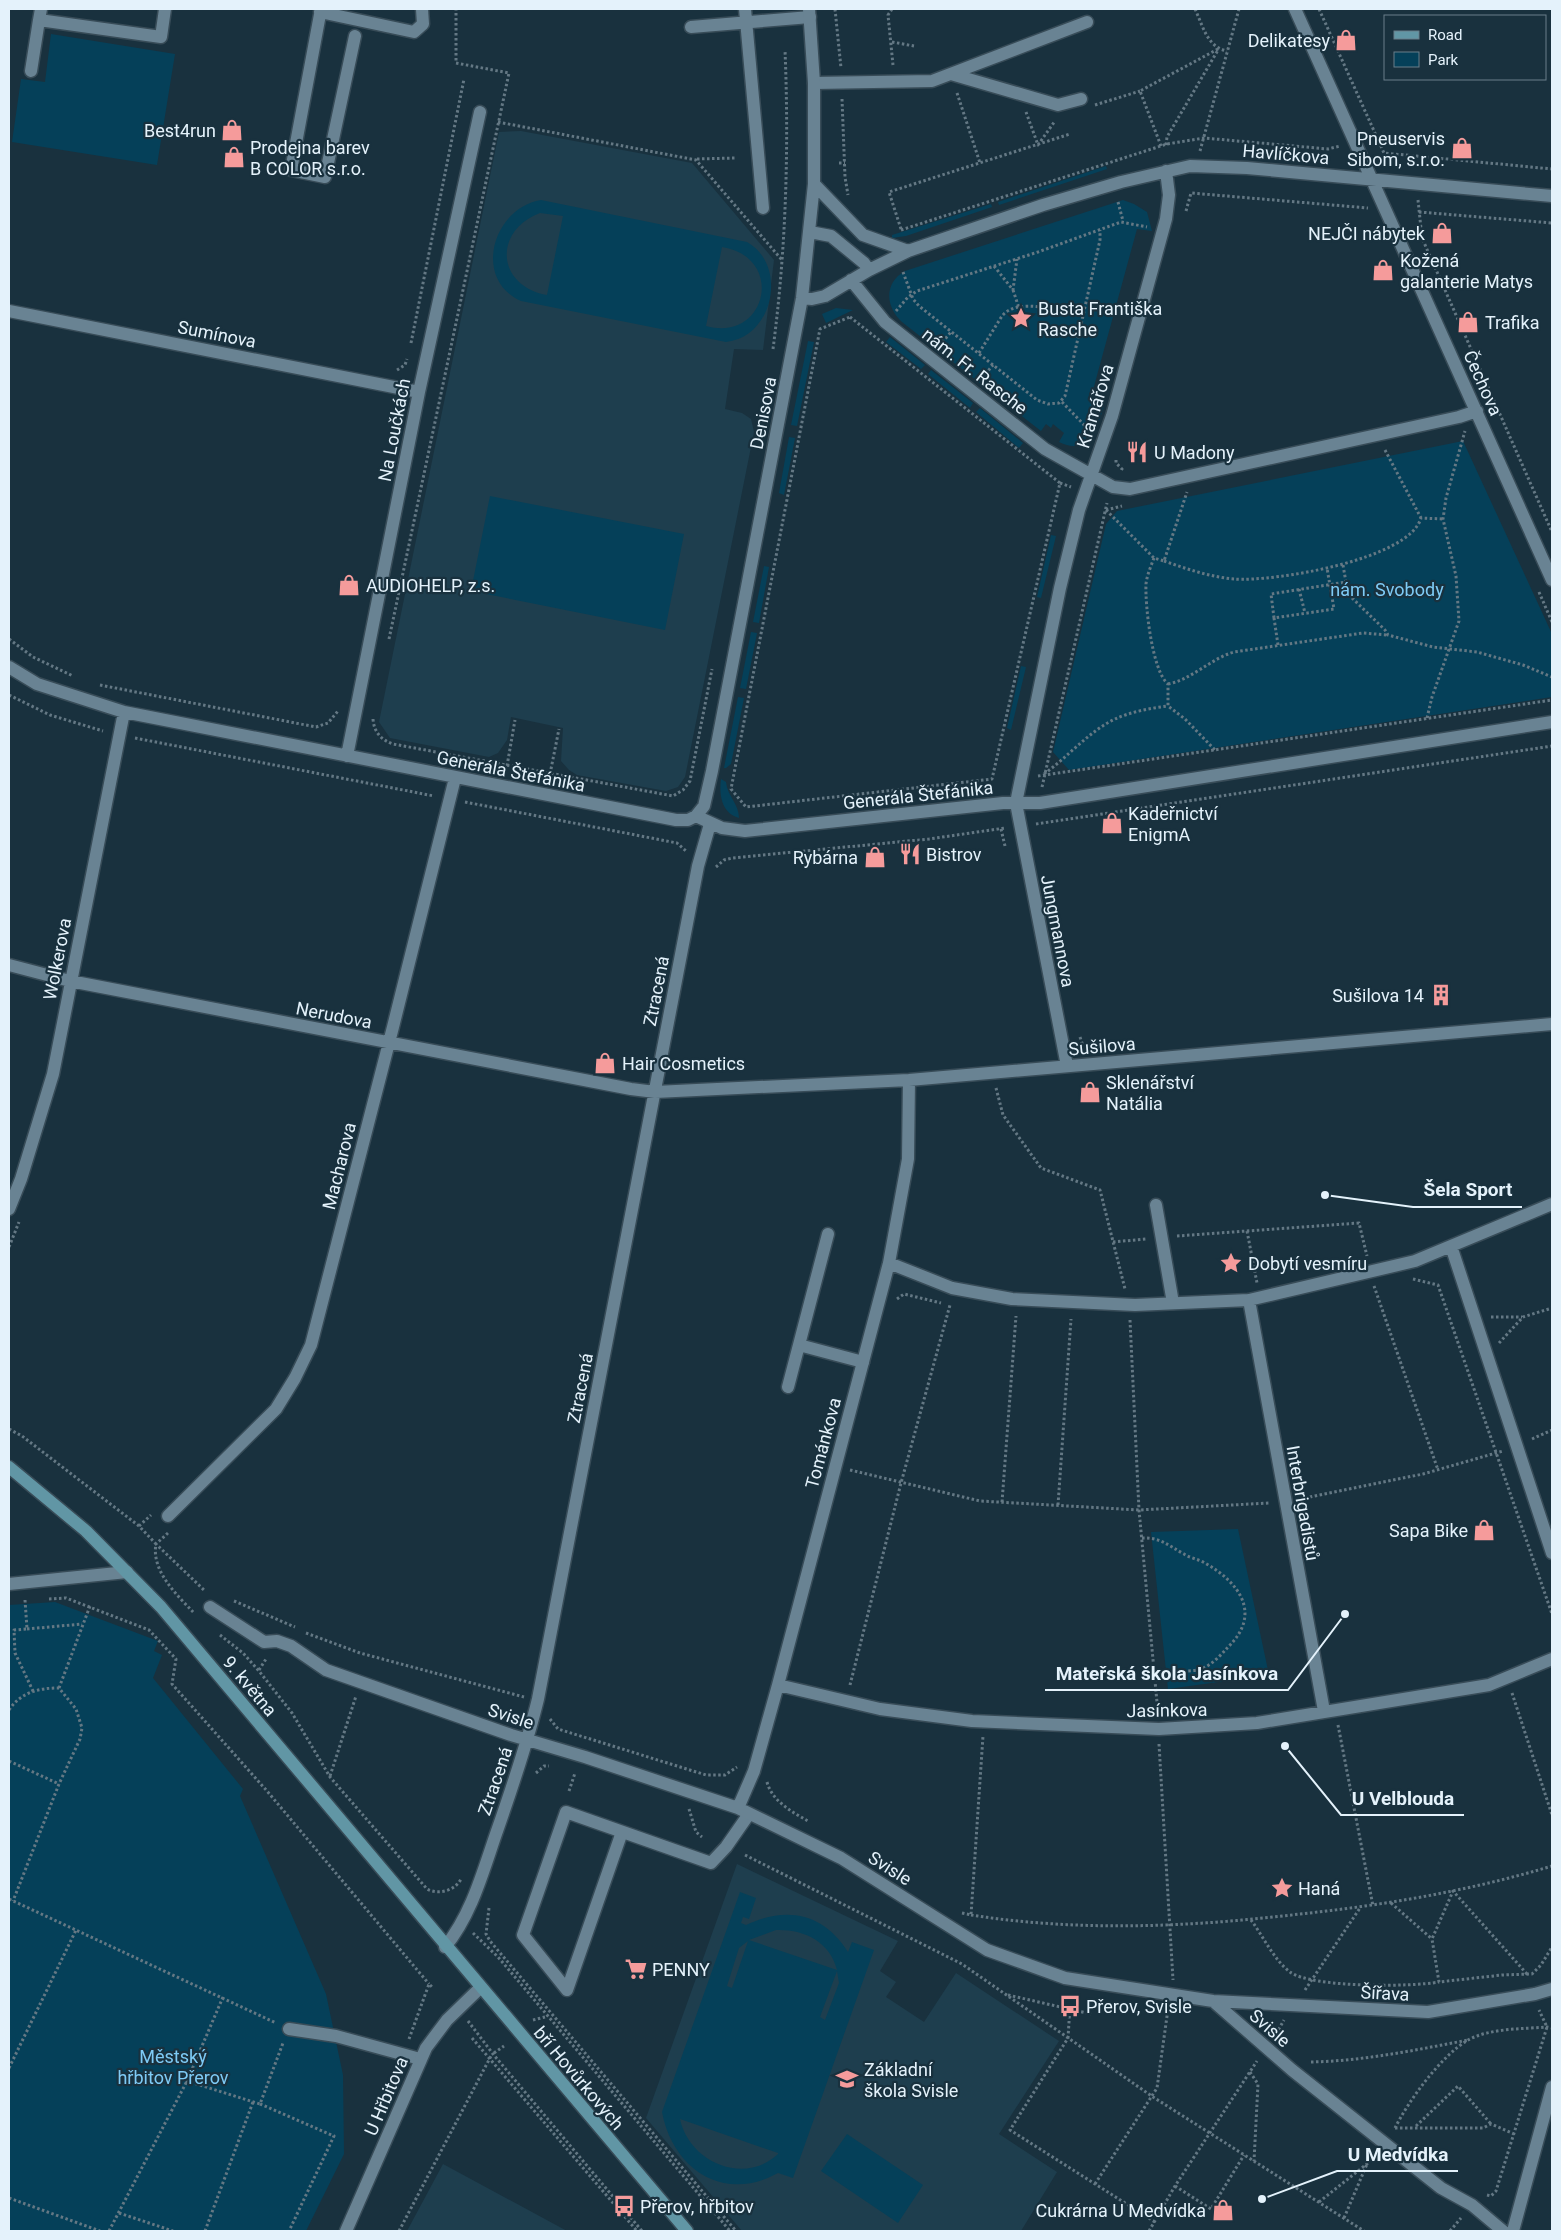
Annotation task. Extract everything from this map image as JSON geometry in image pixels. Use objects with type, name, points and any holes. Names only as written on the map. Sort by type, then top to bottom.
[{"type":"main road","name":"9. května","points":[[9,1467],[86,1531],[161,1607],[446,1947]]},
{"type":"main road","name":"bří Hovůrkových","points":[[446,1947],[686,2231]]},
{"type":"street","points":[[31,71],[40,14],[161,37],[165,9]]},
{"type":"street","points":[[355,36],[325,177],[291,170],[320,10],[347,18],[414,32],[423,24],[422,9]]},
{"type":"street","points":[[745,9],[762,208]]},
{"type":"street","name":"Čechova","points":[[1295,9],[1552,580]]},
{"type":"street","points":[[691,27],[746,22],[809,13]]},
{"type":"street","name":"Denisova","points":[[696,816],[704,806],[712,771],[802,298],[814,184],[814,83],[809,13]]},
{"type":"street","points":[[814,83],[917,83],[951,74],[1088,22]]},
{"type":"street","points":[[951,74],[1058,106],[1081,99]]},
{"type":"street","name":"Na Loučkách","points":[[347,756],[419,392],[480,112]]},
{"type":"street","name":"Havlíčkova","points":[[1166,171],[1202,165],[1552,196]]},
{"type":"street","points":[[802,298],[821,297],[908,251],[1043,205],[1166,171]]},
{"type":"street","name":"Kramářova","points":[[1091,476],[1112,416],[1166,219],[1169,195],[1166,171]]},
{"type":"street","points":[[814,184],[863,235],[908,251]]},
{"type":"street","points":[[810,232],[831,236],[864,263],[869,270]]},
{"type":"street","name":"nám. Fr. Rasche","points":[[851,280],[885,322],[1045,449],[1091,476]]},
{"type":"street","name":"Sumínova","points":[[9,311],[419,392]]},
{"type":"street","points":[[1476,411],[1459,418],[1130,489],[1113,487],[1091,476],[1079,510],[1060,588],[1016,802],[1040,803],[1552,722]]},
{"type":"street","name":"Generála Štefánika","points":[[9,667],[37,684],[124,712],[676,820],[688,820],[696,816],[710,824],[745,831],[1016,802]]},
{"type":"street","name":"Wolkerova","points":[[9,1209],[21,1179],[53,1074],[124,712]]},
{"type":"street","name":"Macharova","points":[[168,1516],[276,1409],[295,1378],[311,1345],[455,778]]},
{"type":"street","name":"Jungmannova","points":[[1016,802],[1067,1066]]},
{"type":"street","name":"Ztracená","points":[[446,1947],[461,1924],[479,1885],[528,1741],[698,866],[710,824]]},
{"type":"street","name":"Nerudova","points":[[9,965],[70,981],[630,1089],[654,1092]]},
{"type":"street","name":"Sušilova","points":[[654,1092],[909,1080],[1552,1024]]},
{"type":"street","name":"Tománkova","points":[[622,1832],[711,1863],[726,1847],[744,1811],[889,1263],[908,1160],[909,1080]]},
{"type":"street","points":[[889,1263],[952,1288],[1012,1299],[1129,1305],[1254,1299],[1415,1261],[1552,1204]]},
{"type":"street","points":[[1156,1205],[1173,1303]]},
{"type":"street","points":[[788,1387],[828,1234]]},
{"type":"street","points":[[1451,1246],[1552,1553]]},
{"type":"street","name":"Interbrigadistů","points":[[1254,1299],[1285,1502],[1324,1712]]},
{"type":"street","points":[[799,1345],[863,1362]]},
{"type":"street","points":[[9,1584],[127,1572]]},
{"type":"street","name":"Svisle","points":[[210,1607],[264,1642],[277,1641],[291,1646],[326,1670],[528,1741],[744,1811],[841,1858],[987,1950],[1065,1978],[1213,2000],[1292,2070],[1441,2188],[1472,2205],[1503,2231]]},
{"type":"street","name":"Jasínkova","points":[[778,1686],[880,1709],[1000,1723],[1159,1729],[1258,1723],[1489,1685],[1552,1659]]},
{"type":"street","points":[[566,1812],[622,1832],[606,1878],[567,1990],[524,1935],[566,1812]]},
{"type":"street","name":"U Hřbitova","points":[[346,2231],[420,2059],[441,2028],[480,1988]]},
{"type":"street","name":"Šířava","points":[[1213,2000],[1428,2012],[1535,1994],[1552,1989]]},
{"type":"street","points":[[289,2029],[336,2036],[420,2059]]},
{"type":"street","points":[[1513,2231],[1552,2086]]},
{"type":"path","points":[[388,648],[509,73],[456,63],[456,9]]},
{"type":"path","points":[[836,9],[841,67],[848,70]]},
{"type":"path","points":[[892,9],[888,15],[894,67]]},
{"type":"path","points":[[1195,9],[1208,39],[1218,49],[1227,51]]},
{"type":"path","points":[[1200,152],[1239,9]]},
{"type":"path","points":[[1319,9],[1384,154],[1552,169]]},
{"type":"path","points":[[892,42],[914,46]]},
{"type":"path","points":[[1094,106],[1140,92],[1218,49]]},
{"type":"path","points":[[1166,145],[1167,137],[1218,49]]},
{"type":"path","points":[[772,355],[782,260],[786,164],[785,50]]},
{"type":"path","points":[[951,74],[980,163]]},
{"type":"path","points":[[410,344],[464,79]]},
{"type":"path","points":[[1140,92],[1161,146]]},
{"type":"path","points":[[1019,94],[1038,145]]},
{"type":"path","points":[[842,96],[845,162],[850,200]]},
{"type":"path","points":[[1038,145],[1051,125],[1066,114],[1064,105]]},
{"type":"path","points":[[499,123],[696,160],[736,158]]},
{"type":"path","points":[[901,230],[889,192],[1070,134]]},
{"type":"path","points":[[893,230],[901,230],[1108,162],[1166,145],[1204,138],[1328,149],[1343,145]]},
{"type":"path","points":[[696,160],[782,260]]},
{"type":"path","points":[[839,163],[845,162]]},
{"type":"path","points":[[1108,162],[1110,168]]},
{"type":"path","points":[[786,164],[792,163]]},
{"type":"path","points":[[1183,219],[1192,186]]},
{"type":"path","points":[[1191,193],[1371,208]]},
{"type":"path","points":[[1417,194],[1422,238],[1552,532]]},
{"type":"path","points":[[1118,202],[1123,222]]},
{"type":"path","points":[[1419,212],[1552,224]]},
{"type":"path","points":[[894,313],[911,294],[1123,222],[1152,228]]},
{"type":"path","points":[[1062,402],[1100,240],[1100,230]]},
{"type":"path","points":[[1016,258],[1013,290],[1018,308]]},
{"type":"path","points":[[994,266],[1013,290]]},
{"type":"path","points":[[903,272],[911,294],[919,306],[1040,402],[1051,404],[1062,402]]},
{"type":"path","points":[[979,354],[1004,313],[1018,308],[1033,306],[1083,316]]},
{"type":"path","points":[[855,311],[850,317],[820,329],[730,789],[746,808],[992,779],[999,780]]},
{"type":"path","points":[[850,317],[1060,483],[1072,487]]},
{"type":"path","points":[[937,349],[951,332]]},
{"type":"path","points":[[390,370],[402,368],[408,354]]},
{"type":"path","points":[[978,382],[993,365]]},
{"type":"path","points":[[1062,402],[1094,433]]},
{"type":"path","points":[[1427,718],[1432,698],[1458,627],[1459,605],[1454,566],[1442,518],[1465,431]]},
{"type":"path","points":[[1118,453],[1116,463],[1122,469],[1119,472]]},
{"type":"path","points":[[1387,454],[1421,518]]},
{"type":"path","points":[[992,779],[1060,483]]},
{"type":"path","points":[[1164,561],[1188,489]]},
{"type":"path","points":[[1041,791],[1043,775],[1107,503]]},
{"type":"path","points":[[1106,510],[1154,558],[1201,573],[1240,579],[1342,565],[1387,549],[1416,528],[1421,518]]},
{"type":"path","points":[[1421,518],[1442,518]]},
{"type":"path","points":[[1154,558],[1146,585],[1148,616],[1158,664],[1163,678],[1168,684],[1168,706]]},
{"type":"path","points":[[1342,565],[1348,594],[1388,635]]},
{"type":"path","points":[[1274,618],[1334,609],[1327,567]]},
{"type":"path","points":[[1278,645],[1270,594],[1346,582]]},
{"type":"path","points":[[1299,589],[1305,613]]},
{"type":"path","points":[[1168,684],[1179,681],[1224,655],[1278,645],[1363,634],[1388,635],[1451,649],[1477,652],[1523,665],[1552,677]]},
{"type":"path","points":[[9,639],[33,657],[76,678]]},
{"type":"path","points":[[372,734],[393,744],[662,795],[678,794],[687,786],[692,774],[714,662]]},
{"type":"path","points":[[97,684],[309,726],[320,727],[328,723],[339,706]]},
{"type":"path","points":[[9,694],[50,716],[109,733]]},
{"type":"path","points":[[1043,775],[1552,700]]},
{"type":"path","points":[[1043,775],[1110,722],[1124,716],[1168,706],[1185,718],[1215,750]]},
{"type":"path","points":[[373,716],[374,726],[379,736]]},
{"type":"path","points":[[507,766],[515,720]]},
{"type":"path","points":[[328,723],[335,725]]},
{"type":"path","points":[[550,774],[559,729]]},
{"type":"path","points":[[131,738],[437,796]]},
{"type":"path","points":[[1030,825],[1552,746]]},
{"type":"path","points":[[461,811],[462,801],[678,843],[684,846],[686,855]]},
{"type":"path","points":[[714,870],[718,864],[732,858],[929,839],[1006,828]]},
{"type":"path","points":[[1065,1053],[1085,1047],[1093,1049]]},
{"type":"path","points":[[995,1085],[1003,1115],[1041,1168],[1100,1190],[1129,1305],[1139,1510],[1156,1672],[1159,1720]]},
{"type":"path","points":[[1113,1242],[1359,1224],[1374,1288],[1438,1470]]},
{"type":"path","points":[[1248,1231],[1254,1299]]},
{"type":"path","points":[[1410,1279],[1438,1285],[1552,1614]]},
{"type":"path","points":[[1366,1290],[1383,1284]]},
{"type":"path","points":[[890,1304],[904,1294],[958,1307]]},
{"type":"path","points":[[848,1693],[950,1306]]},
{"type":"path","points":[[1487,1356],[1522,1316],[1552,1308]]},
{"type":"path","points":[[1008,1315],[1026,1317]]},
{"type":"path","points":[[1002,1502],[1016,1316]]},
{"type":"path","points":[[1062,1318],[1080,1319]]},
{"type":"path","points":[[1058,1505],[1071,1319]]},
{"type":"path","points":[[1120,1321],[1139,1320]]},
{"type":"path","points":[[9,1429],[22,1436],[139,1526],[204,1590],[210,1592]]},
{"type":"path","points":[[846,1470],[980,1501],[1139,1510],[1285,1502],[1438,1470],[1496,1454],[1552,1430]]},
{"type":"path","points":[[139,1526],[153,1513]]},
{"type":"path","points":[[170,1531],[156,1544],[154,1555],[159,1568],[187,1606],[199,1618]]},
{"type":"path","points":[[1142,1538],[1164,1542],[1184,1554],[1205,1563],[1237,1591],[1245,1604],[1247,1613],[1242,1629],[1233,1642],[1214,1661],[1199,1670],[1156,1672]]},
{"type":"path","points":[[199,1595],[204,1590]]},
{"type":"path","points":[[226,1597],[295,1627]]},
{"type":"path","points":[[41,1599],[66,1598],[149,1630],[155,1635],[176,1659],[172,1684],[266,1791],[433,1988]]},
{"type":"path","points":[[25,1600],[27,1629]]},
{"type":"path","points":[[17,1601],[33,1600]]},
{"type":"path","points":[[187,1606],[191,1601]]},
{"type":"path","points":[[59,1688],[90,1606]]},
{"type":"path","points":[[33,1691],[16,1653],[14,1630],[82,1624]]},
{"type":"path","points":[[212,1630],[243,1653],[259,1670],[292,1713],[330,1777],[425,1887],[437,1894],[456,1886],[464,1871]]},
{"type":"path","points":[[306,1633],[360,1653],[525,1697],[525,1687]]},
{"type":"path","points":[[330,1777],[360,1682]]},
{"type":"path","points":[[9,1710],[21,1697],[33,1691],[59,1688]]},
{"type":"path","points":[[59,1688],[76,1709],[82,1728],[80,1740],[59,1784],[11,1900],[289,2029],[260,2104]]},
{"type":"path","points":[[1511,1690],[1552,1815]]},
{"type":"path","points":[[550,1715],[551,1723],[558,1728],[706,1775],[725,1775],[741,1763]]},
{"type":"path","points":[[1338,1726],[1373,1906]]},
{"type":"path","points":[[974,1734],[992,1736]]},
{"type":"path","points":[[971,1915],[983,1736]]},
{"type":"path","points":[[1159,1738],[1173,1980]]},
{"type":"path","points":[[1149,1743],[1159,1743]]},
{"type":"path","points":[[9,1761],[59,1784]]},
{"type":"path","points":[[569,1791],[575,1773]]},
{"type":"path","points":[[767,1777],[770,1790],[780,1802],[811,1823]]},
{"type":"path","points":[[746,1856],[962,1964],[1153,2097],[1364,2231]]},
{"type":"path","points":[[957,1912],[971,1915],[1092,1925],[1171,1925],[1251,1920],[1391,1903],[1453,1891],[1552,1866]]},
{"type":"path","points":[[1439,1982],[1432,1939],[1453,1891]]},
{"type":"path","points":[[1453,1891],[1527,1974]]},
{"type":"path","points":[[1391,1903],[1432,1939]]},
{"type":"path","points":[[1303,1993],[1360,1908]]},
{"type":"path","points":[[1251,1920],[1284,1966],[1297,1976],[1366,1985],[1439,1982],[1532,1974],[1541,1965],[1552,1947]]},
{"type":"path","points":[[461,1924],[487,1945],[730,2231]]},
{"type":"path","points":[[9,2068],[76,1930]]},
{"type":"path","points":[[406,2046],[430,1984]]},
{"type":"path","points":[[1005,1994],[1091,2014]]},
{"type":"path","points":[[109,2231],[186,2081],[223,1997]]},
{"type":"path","points":[[1483,2194],[1491,2196],[1496,2191],[1548,2027],[1537,2005]]},
{"type":"path","points":[[1095,2184],[1153,2097],[1157,2088],[1169,2006]]},
{"type":"path","points":[[1070,2008],[1068,2038],[1010,2130],[1154,2222]]},
{"type":"path","points":[[533,2020],[545,2017]]},
{"type":"path","points":[[1273,2039],[1284,2020]]},
{"type":"path","points":[[1292,2070],[1303,2063],[1335,2062],[1394,2054],[1468,2040],[1493,2032],[1552,2028]]},
{"type":"path","points":[[472,2038],[637,2231]]},
{"type":"path","points":[[479,2038],[642,2231]]},
{"type":"path","points":[[1468,2040],[1435,2070],[1394,2130],[1416,2126],[1483,2128],[1491,2124]]},
{"type":"path","points":[[494,2053],[504,2046]]},
{"type":"path","points":[[398,2231],[490,2057]]},
{"type":"path","points":[[1149,2231],[1175,2186],[1259,2058]]},
{"type":"path","points":[[1250,2072],[1258,2084],[1254,2161]]},
{"type":"path","points":[[186,2081],[260,2104],[334,2136],[289,2231]]},
{"type":"path","points":[[1416,2126],[1458,2086],[1491,2124],[1514,2134]]},
{"type":"path","points":[[205,2231],[253,2102]]},
{"type":"path","points":[[1175,2186],[1211,2209],[1244,2155]]},
{"type":"path","points":[[1319,2202],[1368,2163],[1344,2218]]},
{"type":"path","points":[[9,2198],[100,2231]]},
{"type":"path","points":[[119,2212],[174,2231]]},
{"type":"path","points":[[1450,2231],[1467,2212]]},
{"type":"shaded area","points":[[521,131],[692,163],[774,260],[763,350],[734,349],[725,409],[742,413],[751,419],[754,432],[685,777],[678,787],[666,791],[577,775],[569,770],[561,761],[563,728],[511,717],[507,740],[498,753],[489,757],[390,738],[379,722],[499,132]]},
{"type":"shaded area","name":"Základní škola Svisle","points":[[737,1864],[898,1941],[880,1971],[896,1982],[886,1997],[924,2022],[956,1973],[1059,2041],[999,2134],[1057,2172],[1021,2231],[742,2231],[646,2118]]},
{"type":"shaded area","points":[[443,2164],[567,2231],[407,2231]]},
{"type":"green space","points":[[51,34],[175,54],[157,165],[12,142],[21,79],[45,82]]},
{"type":"green space","points":[[1106,166],[1107,169],[999,205],[998,202]]},
{"type":"green space","points":[[541,200],[747,242],[760,253],[768,267],[771,282],[770,299],[765,314],[755,328],[742,337],[726,342],[521,301],[506,291],[497,277],[493,261],[495,245],[501,230],[511,216],[524,206]],"holes":[[[540,213],[563,216],[547,295],[530,289],[518,280],[510,269],[507,257],[508,244],[514,232],[525,221]],[[722,247],[742,254],[755,266],[761,281],[761,297],[755,311],[743,322],[727,328],[706,326]]]},
{"type":"green space","points":[[1123,200],[1147,212],[1152,231],[1137,229],[1090,401],[1104,406],[1095,431],[1084,443],[1077,446],[1069,446],[1059,442],[1064,433],[1053,424],[1051,428],[1046,424],[1041,431],[902,322],[892,309],[889,295],[890,288],[898,276],[905,271]]},
{"type":"green space","points":[[991,204],[992,207],[906,236],[892,238],[892,235]]},
{"type":"green space","points":[[836,308],[853,310],[826,323],[822,314]]},
{"type":"green space","points":[[890,337],[925,365],[921,369],[886,342]]},
{"type":"green space","points":[[808,341],[814,342],[797,426],[791,425]]},
{"type":"green space","points":[[931,370],[973,403],[970,408],[928,374]]},
{"type":"green space","points":[[980,408],[1023,443],[1019,448],[976,412]]},
{"type":"green space","points":[[789,437],[795,438],[784,495],[779,493]]},
{"type":"green space","name":"nám. Svobody","points":[[1463,441],[1552,634],[1552,697],[1069,770],[1053,752],[1106,524],[1117,511]]},
{"type":"green space","points":[[490,496],[684,534],[665,630],[471,591]]},
{"type":"green space","points":[[1051,535],[1056,536],[1041,598],[1037,597]]},
{"type":"green space","points":[[764,566],[769,567],[759,623],[753,622]]},
{"type":"green space","points":[[751,632],[757,633],[746,689],[740,688]]},
{"type":"green space","points":[[1021,666],[1026,667],[1011,730],[1007,728]]},
{"type":"green space","points":[[738,697],[744,698],[731,764],[724,768]]},
{"type":"green space","points":[[721,779],[726,782],[728,791],[737,808],[739,818],[728,812],[722,802],[720,791]]},
{"type":"green space","points":[[1238,1529],[1269,1675],[1168,1689],[1151,1532]]},
{"type":"green space","name":"Městský hřbitov Přerov","points":[[55,1602],[158,1641],[154,1651],[162,1655],[153,1678],[243,1789],[240,1796],[326,1994],[343,2075],[344,2154],[306,2231],[9,2231],[9,1605]]},
{"type":"green space","points":[[740,1892],[756,1898],[749,1919],[743,1917],[741,1923],[746,1925],[776,1916],[790,1915],[803,1917],[816,1921],[827,1929],[848,1952],[852,1942],[874,1950],[793,2178],[778,2173],[758,2181],[739,2184],[720,2182],[704,2176],[689,2165],[677,2150],[668,2133],[662,2112]],"holes":[[[776,1930],[786,1930],[805,1935],[822,1944],[828,1951],[837,1970],[749,1940]],[[748,1941],[732,1988],[727,1986],[739,1948]],[[837,1971],[839,1983],[825,2020],[820,2017]],[[680,2119],[778,2154],[764,2163],[750,2168],[734,2168],[720,2165],[694,2147],[685,2134]]]},
{"type":"green space","points":[[847,2134],[923,2185],[898,2223],[821,2171]]},
{"type":"place","name":"Delikatesy","points":[[1346,40]]},
{"type":"place","name":"Best4run","points":[[232,130]]},
{"type":"place","name":"Pneuservis Sibom, s.r.o.","points":[[1462,148]]},
{"type":"place","name":"Prodejna barev B COLOR s.r.o.","points":[[234,157]]},
{"type":"place","name":"NEJČI nábytek","points":[[1442,233]]},
{"type":"place","name":"Kožená galanterie Matys","points":[[1383,270]]},
{"type":"place","name":"Busta Františka Rasche","points":[[1021,318]]},
{"type":"place","name":"Trafika","points":[[1468,322]]},
{"type":"place","name":"U Madony","points":[[1137,452]]},
{"type":"place","name":"AUDIOHELP, z.s.","points":[[349,585]]},
{"type":"place","name":"Kadeřnictví EnigmA","points":[[1112,823]]},
{"type":"place","name":"Bistrov","points":[[910,854]]},
{"type":"place","name":"Rybárna","points":[[875,857]]},
{"type":"place","name":"Sušilova 14","points":[[1441,995]]},
{"type":"place","name":"Hair Cosmetics","points":[[605,1063]]},
{"type":"place","name":"Sklenářství Natália","points":[[1090,1092]]},
{"type":"place","name":"Šela Sport","points":[[1325,1195]]},
{"type":"place","name":"Dobytí vesmíru","points":[[1231,1263]]},
{"type":"place","name":"Sapa Bike","points":[[1484,1530]]},
{"type":"place","name":"Mateřská škola Jasínkova","points":[[1345,1614]]},
{"type":"place","name":"U Velblouda","points":[[1285,1746]]},
{"type":"place","name":"Haná","points":[[1282,1888]]},
{"type":"place","name":"PENNY","points":[[636,1969]]},
{"type":"place","name":"Přerov, Svisle","points":[[1070,2006]]},
{"type":"place","name":"Základní škola Svisle","points":[[847,2079]]},
{"type":"place","name":"U Medvídka","points":[[1262,2199]]},
{"type":"place","name":"Přerov, hřbitov","points":[[624,2206]]},
{"type":"place","name":"Cukrárna U Medvídka","points":[[1223,2210]]}]
